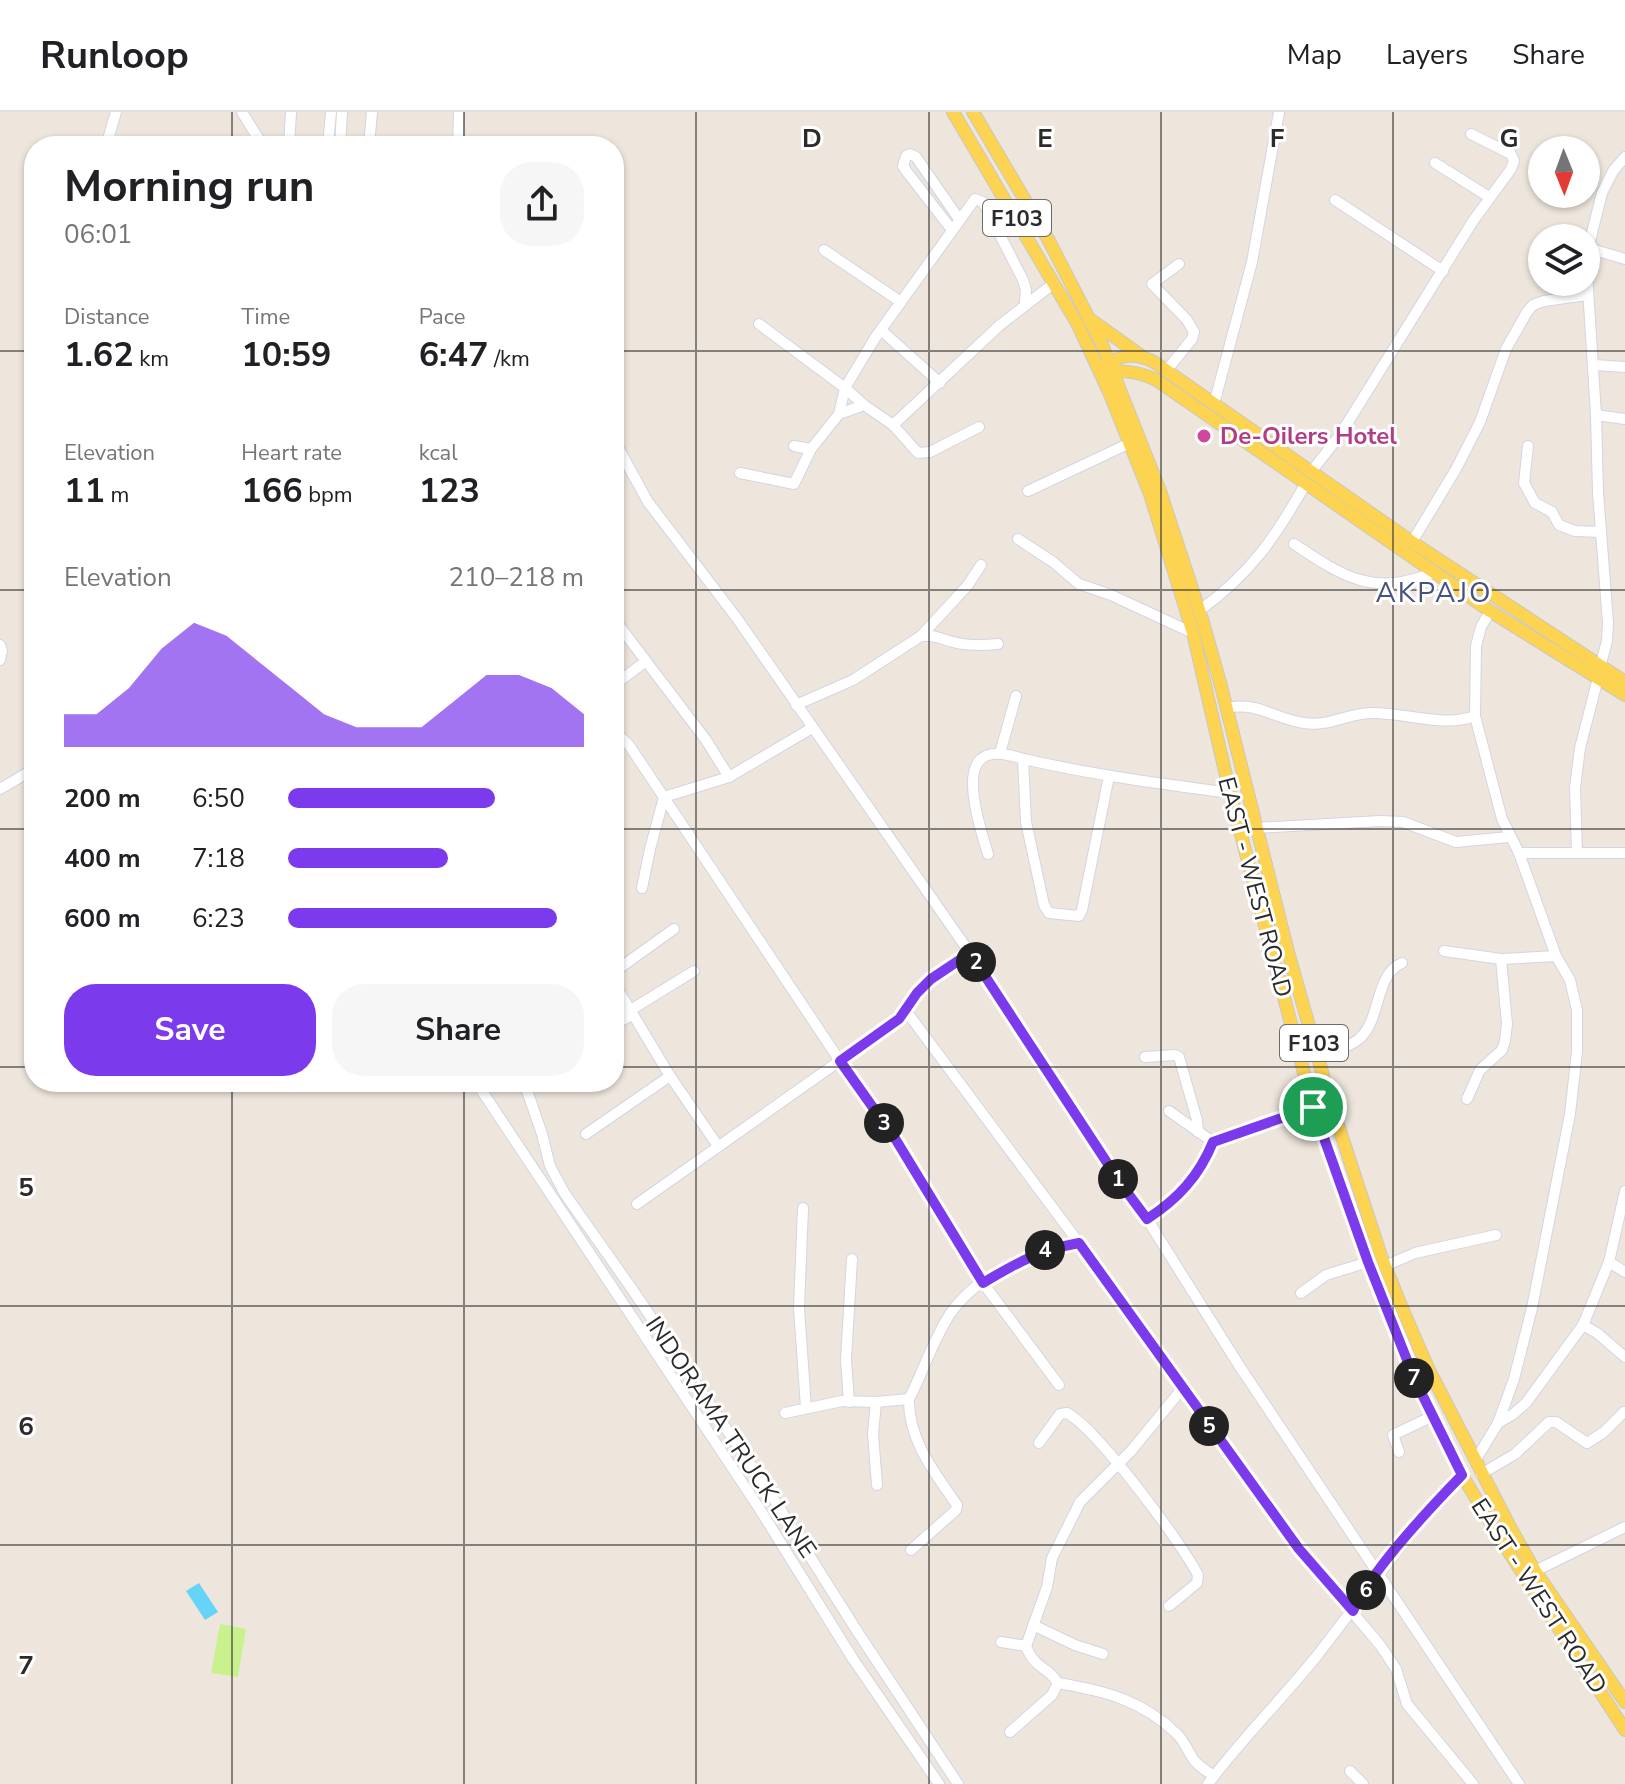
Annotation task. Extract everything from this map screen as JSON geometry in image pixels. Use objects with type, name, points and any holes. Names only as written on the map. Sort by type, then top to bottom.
[{"type":"main road","name":"F103","points":[[953,112],[1053,284],[1083,322]]},
{"type":"main road","name":"F103","points":[[973,112],[1048,239],[1083,322]]},
{"type":"main road","points":[[1083,322],[1166,371],[1214,404],[1490,611],[1599,673],[1625,682]]},
{"type":"main road","name":"EAST - WEST ROAD","points":[[1083,322],[1127,408],[1160,491],[1199,611],[1317,1055],[1385,1266],[1428,1368],[1481,1474],[1535,1571],[1625,1702]]},
{"type":"main road","points":[[1106,370],[1122,356],[1140,355]]},
{"type":"main road","points":[[1106,370],[1147,375],[1412,542],[1599,673],[1625,695]]},
{"type":"main road","name":"EAST - WEST ROAD","points":[[1106,370],[1150,494],[1193,633],[1230,793],[1313,1107],[1368,1262],[1415,1380],[1462,1475],[1625,1730]]},
{"type":"main road","points":[[1127,408],[1127,388],[1131,381],[1147,375]]},
{"type":"street","points":[[109,136],[116,112]]},
{"type":"street","points":[[242,112],[257,136]]},
{"type":"street","points":[[290,136],[291,112]]},
{"type":"street","points":[[329,136],[331,112]]},
{"type":"street","points":[[341,136],[342,112]]},
{"type":"street","points":[[370,136],[372,112]]},
{"type":"street","points":[[459,112],[459,136]]},
{"type":"street","points":[[1214,404],[1252,262],[1279,112]]},
{"type":"street","points":[[1199,611],[1228,590],[1264,551],[1308,477],[1340,435],[1489,197],[1511,169],[1514,161],[1511,154],[1471,134]]},
{"type":"street","points":[[952,230],[903,166],[906,156],[916,157],[959,219]]},
{"type":"street","points":[[1594,224],[1602,193],[1613,171],[1625,157]]},
{"type":"street","points":[[1435,163],[1489,197]]},
{"type":"street","points":[[740,473],[794,484],[811,449],[839,414],[845,388],[881,330],[972,201],[977,199],[983,202],[1023,280],[1025,302]]},
{"type":"street","points":[[1335,200],[1443,271]]},
{"type":"street","points":[[824,250],[901,302]]},
{"type":"street","points":[[1600,252],[1625,259]]},
{"type":"street","points":[[1166,371],[1192,339],[1194,332],[1187,320],[1152,284],[1179,264]]},
{"type":"street","points":[[893,425],[1025,302],[1053,284]]},
{"type":"street","points":[[1412,542],[1480,422],[1506,349],[1527,312],[1533,305],[1544,301],[1580,296]]},
{"type":"street","points":[[1577,853],[1575,788],[1580,748],[1607,641],[1608,623],[1594,365],[1587,296]]},
{"type":"street","points":[[759,324],[893,425],[914,450],[923,454],[979,427]]},
{"type":"street","points":[[881,330],[940,383]]},
{"type":"street","points":[[1594,365],[1625,367]]},
{"type":"street","points":[[839,414],[864,405]]},
{"type":"street","points":[[1596,415],[1625,419]]},
{"type":"street","points":[[1028,491],[1130,443]]},
{"type":"street","points":[[794,446],[811,449]]},
{"type":"street","points":[[1528,446],[1524,483],[1535,503],[1552,512],[1559,525],[1575,531],[1601,532]]},
{"type":"street","points":[[624,458],[648,502],[736,617],[970,953],[1147,1219],[1240,1367],[1519,1784]]},
{"type":"street","points":[[1018,539],[1079,584],[1111,595],[1193,633]]},
{"type":"street","points":[[1294,544],[1330,569],[1370,583],[1409,583],[1435,572]]},
{"type":"street","points":[[796,705],[853,680],[921,636],[968,585],[981,565]]},
{"type":"street","points":[[1475,1461],[1498,1423],[1514,1379],[1532,1308],[1570,1114],[1577,1052],[1577,1010],[1570,980],[1556,956],[1519,853],[1509,837],[1475,716],[1476,646],[1481,627],[1490,611]]},
{"type":"street","points":[[624,633],[706,740],[729,777]]},
{"type":"street","points":[[921,636],[934,635],[977,645],[998,644]]},
{"type":"street","points":[[0,645],[0,660]]},
{"type":"street","points":[[624,678],[645,662]]},
{"type":"street","points":[[1000,753],[1016,696]]},
{"type":"street","points":[[1226,708],[1251,706],[1299,723],[1318,725],[1367,713],[1452,719],[1475,716]]},
{"type":"street","points":[[664,797],[729,777],[812,728]]},
{"type":"street","points":[[624,740],[896,1140],[983,1283],[1059,1385]]},
{"type":"street","points":[[988,854],[977,821],[974,775],[976,764],[983,757],[1000,753],[1109,776],[1230,793]]},
{"type":"street","points":[[1023,759],[1026,822],[1044,905],[1049,913],[1074,917],[1079,916],[1082,910],[1109,776]]},
{"type":"street","points":[[0,789],[24,775]]},
{"type":"street","points":[[642,888],[664,797]]},
{"type":"street","points":[[1256,828],[1388,821],[1403,822],[1456,842],[1509,837]]},
{"type":"street","points":[[1519,853],[1625,853]]},
{"type":"street","points":[[624,965],[674,929]]},
{"type":"street","points":[[1444,951],[1501,959],[1556,956]]},
{"type":"street","points":[[637,1204],[840,1061],[906,1011],[917,993],[931,979],[970,953]]},
{"type":"street","points":[[1467,1099],[1480,1070],[1498,1055],[1505,1041],[1507,1024],[1501,959]]},
{"type":"street","points":[[1317,1055],[1346,1046],[1362,1036],[1373,1020],[1387,973],[1402,963]]},
{"type":"street","points":[[624,1019],[629,1011],[694,971]]},
{"type":"street","points":[[624,1002],[718,1146]]},
{"type":"street","points":[[906,1011],[1079,1243],[1299,1549],[1353,1611],[1396,1669],[1407,1704],[1462,1779],[1473,1784]]},
{"type":"street","points":[[1145,1057],[1179,1057],[1198,1132]]},
{"type":"street","points":[[586,1134],[670,1076]]},
{"type":"street","points":[[482,1092],[759,1508],[853,1659],[939,1784]]},
{"type":"street","name":"INDORAMA TRUCK LANE","points":[[527,1092],[550,1166],[565,1194],[775,1501],[958,1784]]},
{"type":"street","points":[[1147,1219],[1169,1205],[1186,1188],[1206,1159],[1213,1142],[1313,1107]]},
{"type":"street","points":[[1169,1111],[1213,1142]]},
{"type":"street","points":[[1498,1423],[1526,1403],[1583,1325],[1609,1262],[1625,1191]]},
{"type":"street","points":[[803,1208],[799,1308],[806,1408]]},
{"type":"street","points":[[572,1230],[588,1225]]},
{"type":"street","points":[[1385,1266],[1415,1253],[1496,1235]]},
{"type":"street","points":[[911,1550],[950,1517],[957,1505],[929,1466],[909,1411],[909,1399],[950,1315],[967,1295],[1024,1259],[1049,1249],[1079,1243]]},
{"type":"street","points":[[849,1402],[846,1360],[852,1259]]},
{"type":"street","points":[[1301,1293],[1326,1275],[1368,1262]]},
{"type":"street","points":[[1609,1262],[1625,1272]]},
{"type":"street","points":[[1583,1325],[1625,1357]]},
{"type":"street","points":[[1058,1683],[1054,1676],[1034,1663],[1026,1646],[1047,1587],[1052,1558],[1080,1502],[1118,1465],[1182,1389]]},
{"type":"street","points":[[785,1413],[849,1402],[909,1399]]},
{"type":"street","points":[[876,1402],[873,1434],[877,1485]]},
{"type":"street","points":[[1481,1474],[1515,1454],[1549,1422],[1556,1422],[1587,1443],[1604,1432],[1624,1412]]},
{"type":"street","points":[[1039,1443],[1060,1414],[1067,1413],[1082,1424],[1118,1465],[1198,1575],[1197,1583],[1169,1606]]},
{"type":"street","points":[[1399,1452],[1393,1435],[1433,1416]]},
{"type":"street","points":[[1058,1683],[1094,1689],[1131,1701],[1175,1732],[1211,1780],[1278,1704],[1353,1611],[1378,1574],[1462,1475]]},
{"type":"street","points":[[1535,1571],[1625,1527]]},
{"type":"street","points":[[1033,1625],[1075,1645],[1103,1654]]},
{"type":"street","points":[[1001,1642],[1026,1646]]},
{"type":"street","points":[[1010,1732],[1052,1695],[1058,1683]]},
{"type":"street","points":[[1350,1771],[1363,1784]]},
{"type":"green space","points":[[220,1624],[246,1629],[238,1677],[211,1673]]},
{"type":"water","points":[[199,1583],[218,1612],[205,1620],[186,1591]]},
{"type":"place","name":"De-Oilers Hotel","points":[[1204,436]]},
{"type":"district","name":"AKPAJO","points":[[1434,592]]},
{"type":"route","points":[[970,953],[1147,1219],[1169,1205],[1186,1188],[1206,1159],[1213,1142],[1313,1107],[1368,1262],[1415,1380],[1462,1475],[1382,1568],[1353,1611],[1299,1549],[1079,1243],[1049,1249],[1024,1259],[983,1283],[896,1140],[840,1061],[899,1019],[931,979],[970,953]]}]
